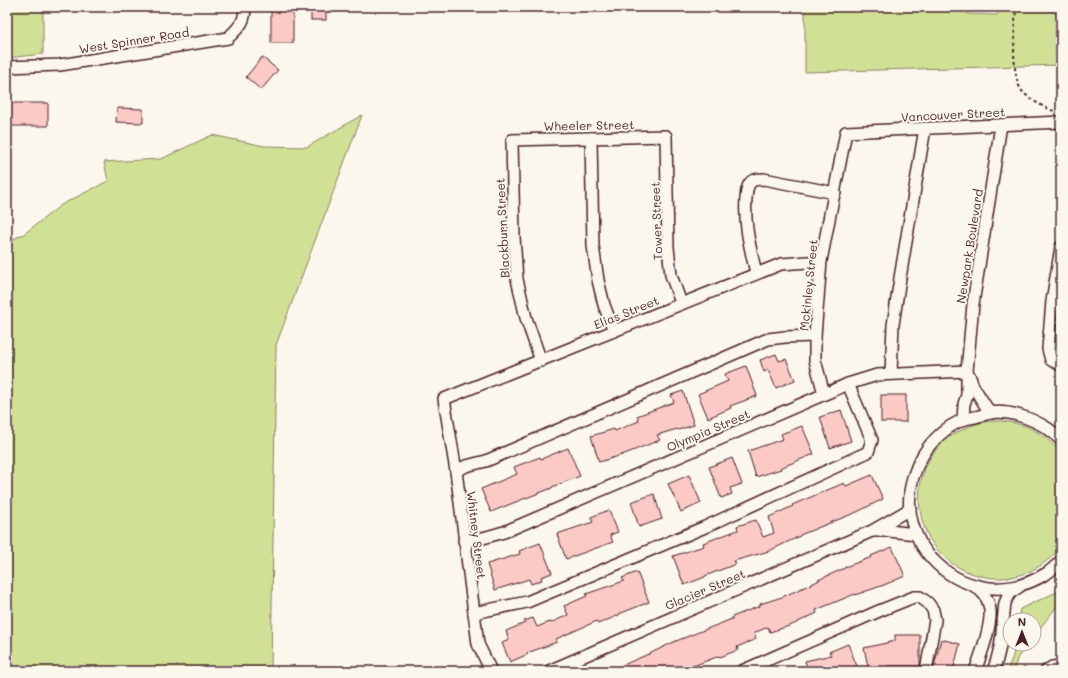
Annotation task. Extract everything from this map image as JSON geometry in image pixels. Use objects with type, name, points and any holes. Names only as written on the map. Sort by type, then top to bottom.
[{"type":"street","name":"West Spinner Road","points":[[7,67],[60,65],[228,38],[242,25],[245,7]]},
{"type":"street","name":"Vancouver Street","points":[[846,132],[1001,125],[1060,118]]},
{"type":"street","name":"Newpark Boulevard","points":[[963,420],[964,404],[967,395],[967,371],[973,304],[1001,125]]},
{"type":"street","points":[[891,374],[893,326],[925,128]]},
{"type":"street","name":"Mckinley Street","points":[[824,394],[815,360],[815,336],[821,261],[846,132]]},
{"type":"street","name":"Wheeler Street","points":[[512,140],[666,136]]},
{"type":"street","name":"Tower Street","points":[[666,136],[668,247],[671,275],[681,303]]},
{"type":"street","points":[[590,138],[593,246],[598,280],[604,305],[614,331]]},
{"type":"street","name":"Blackburn Street","points":[[512,140],[514,237],[517,279],[526,318],[541,361]]},
{"type":"street","points":[[756,273],[748,240],[745,211],[747,190],[750,183],[754,180],[764,179],[835,193]]},
{"type":"street","points":[[1061,247],[1052,301],[1048,349],[1051,360],[1061,366]]},
{"type":"street","name":"Elias Street","points":[[444,399],[756,273],[781,264],[821,261]]},
{"type":"street","points":[[456,471],[466,466],[486,461],[768,339],[785,336],[815,336]]},
{"type":"street","name":"Newpark Boulevard","points":[[967,371],[973,386],[990,413]]},
{"type":"street","name":"Olympia Street","points":[[464,541],[483,538],[504,532],[848,384],[876,375],[967,371]]},
{"type":"street","points":[[474,613],[527,602],[705,527],[868,452],[872,440],[848,384]]},
{"type":"street","name":"Whitney Street","points":[[444,399],[456,471],[478,644],[491,671]]},
{"type":"street","points":[[975,671],[987,634],[990,606],[986,597],[980,590],[950,575],[932,560],[923,548],[916,534],[910,509],[910,487],[917,466],[928,446],[944,431],[963,420],[990,413],[1011,414],[1030,419],[1048,428],[1061,440]]},
{"type":"street","name":"Glacier Street","points":[[548,671],[872,531],[910,509]]},
{"type":"street","name":"Glacier Street","points":[[872,531],[916,534]]},
{"type":"street","points":[[993,671],[1002,638],[1005,603],[1009,595],[1016,588],[1035,581],[1049,573],[1061,561]]},
{"type":"street","points":[[1049,573],[1061,573]]},
{"type":"street","points":[[971,585],[987,588],[1020,586]]},
{"type":"street","points":[[742,671],[914,597],[920,598],[928,603],[933,610],[935,620],[926,671]]},
{"type":"street","points":[[1046,671],[1052,667],[1061,666]]},
{"type":"path","points":[[1016,7],[1015,66],[1017,78],[1022,90],[1030,98],[1060,118]]},
{"type":"green space","points":[[7,7],[43,7],[43,54],[7,58]]},
{"type":"green space","points":[[805,7],[965,7],[968,14],[997,15],[1002,7],[1042,7],[1061,16],[1061,65],[805,72]]},
{"type":"green space","points":[[362,115],[276,345],[271,671],[7,671],[7,242],[24,234],[61,205],[108,181],[104,162],[161,159],[212,135],[264,146],[307,147]]},
{"type":"green space","points":[[990,421],[1011,422],[1030,428],[1046,438],[1061,453],[1061,546],[1043,564],[1029,572],[1013,577],[991,578],[977,575],[965,571],[953,564],[940,552],[930,539],[923,523],[920,507],[920,490],[923,473],[930,458],[941,444],[952,435],[964,429]]},
{"type":"green space","points":[[1061,590],[1061,601],[1042,626],[1042,612],[1019,612],[1020,609]]},
{"type":"green space","points":[[1014,652],[1022,652],[1018,657],[1013,671],[1007,671]]},
{"type":"building","points":[[278,7],[293,7],[293,43],[271,43],[271,11],[278,11]]},
{"type":"building","points":[[311,7],[326,7],[326,20],[311,20]]},
{"type":"building","points":[[262,57],[278,70],[261,90],[246,77]]},
{"type":"building","points":[[7,103],[48,103],[48,126],[7,126]]},
{"type":"building","points":[[117,108],[143,109],[143,123],[116,122]]},
{"type":"building","points":[[776,354],[779,361],[786,359],[795,380],[776,388],[768,370],[764,372],[760,360]]},
{"type":"building","points":[[746,366],[757,396],[730,406],[731,408],[708,418],[698,394],[728,381],[725,374]]},
{"type":"building","points":[[683,391],[694,425],[657,435],[660,440],[622,455],[599,462],[591,436],[614,429],[615,431],[639,421],[637,416],[674,402],[671,395]]},
{"type":"building","points":[[881,395],[906,395],[906,422],[881,422]]},
{"type":"building","points":[[841,410],[851,441],[830,448],[820,417]]},
{"type":"building","points":[[802,426],[814,454],[780,468],[781,469],[756,477],[748,451],[783,439],[781,434]]},
{"type":"building","points":[[568,448],[580,476],[491,512],[481,489],[517,474],[514,467],[540,457],[541,459]]},
{"type":"building","points":[[732,458],[742,484],[730,488],[732,494],[721,498],[709,467]]},
{"type":"building","points":[[689,475],[701,503],[681,512],[668,484]]},
{"type":"building","points":[[872,475],[883,499],[857,512],[800,535],[769,551],[734,561],[736,564],[684,585],[673,556],[704,546],[703,543],[738,530],[737,526],[756,520],[763,537],[774,533],[769,517],[793,506],[792,505],[844,483],[846,486]]},
{"type":"building","points":[[654,494],[662,519],[639,527],[631,502]]},
{"type":"building","points":[[609,510],[618,532],[610,535],[613,542],[566,559],[557,534],[593,522],[591,517]]},
{"type":"building","points":[[540,543],[552,573],[541,577],[542,580],[531,584],[529,579],[495,590],[487,564],[520,554],[519,551]]},
{"type":"building","points":[[892,547],[905,576],[816,610],[817,613],[792,625],[770,632],[768,627],[754,633],[756,639],[737,647],[738,650],[688,668],[687,666],[676,671],[609,671],[676,641],[732,619],[732,617],[760,606],[760,604],[782,597],[845,567],[872,557],[871,556]]},
{"type":"building","points":[[637,572],[649,602],[598,624],[597,621],[556,639],[557,642],[527,653],[528,654],[510,662],[502,643],[509,640],[506,631],[525,623],[524,621],[533,618],[537,627],[568,615],[564,606],[587,596],[586,594],[624,581],[622,578]]},
{"type":"building","points":[[895,635],[920,635],[920,666],[887,666],[887,668],[869,671],[864,648],[895,641]]},
{"type":"building","points":[[941,639],[960,644],[953,671],[933,670]]},
{"type":"building","points":[[848,644],[859,671],[808,671],[805,661],[831,655],[829,652]]}]
